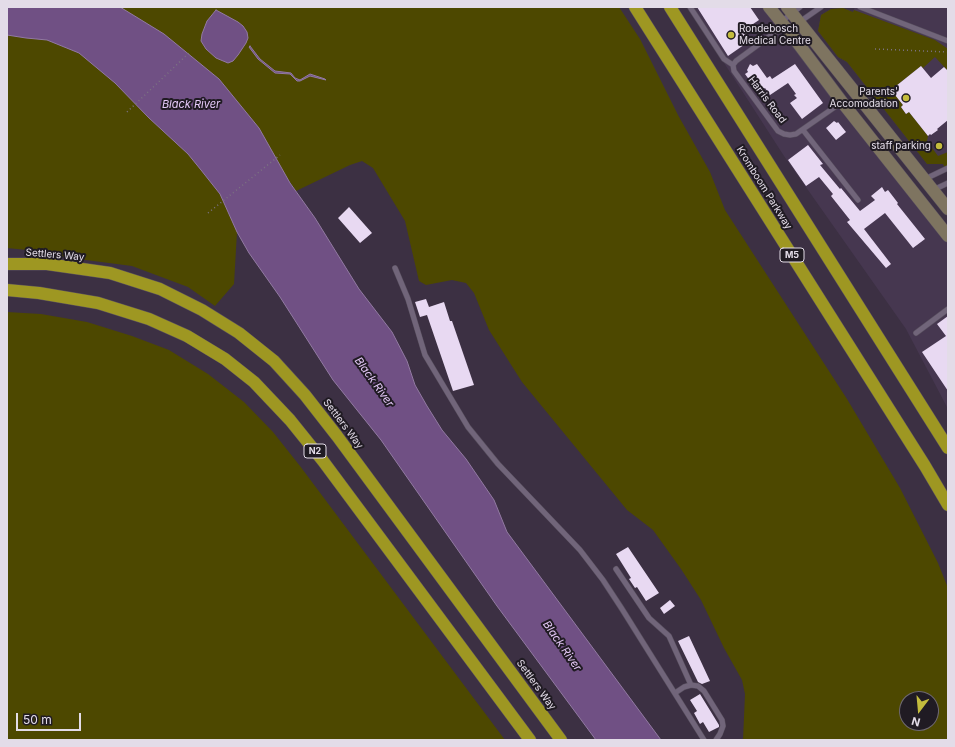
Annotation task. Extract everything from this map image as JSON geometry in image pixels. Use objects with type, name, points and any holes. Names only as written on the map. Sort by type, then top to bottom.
[{"type":"highway","name":"Kromboom Parkway","points":[[635,7],[925,466],[948,505]]},
{"type":"highway","name":"Kromboom Parkway","points":[[670,7],[948,448]]},
{"type":"highway","name":"Settlers Way","points":[[7,264],[48,264],[110,273],[160,289],[202,310],[233,330],[274,361],[306,395],[561,740]]},
{"type":"highway","name":"N2","points":[[7,290],[47,294],[98,303],[149,318],[187,336],[212,351],[225,359],[254,382],[290,420],[323,461],[530,740]]},
{"type":"main road","points":[[769,7],[783,28],[948,236]]},
{"type":"main road","points":[[795,12],[948,209]]},
{"type":"lane","points":[[690,7],[724,58],[733,66],[736,61],[783,28],[795,12],[821,7]]},
{"type":"lane","points":[[860,7],[948,41]]},
{"type":"lane","points":[[783,28],[795,12]]},
{"type":"lane","name":"Harris Road","points":[[733,66],[734,71],[778,130],[790,136],[803,130],[842,102]]},
{"type":"lane","points":[[803,130],[858,200]]},
{"type":"lane","points":[[924,179],[948,168]]},
{"type":"lane","points":[[933,190],[948,183]]},
{"type":"lane","points":[[395,268],[408,299],[425,355],[468,427],[498,464],[584,556],[622,609],[704,740]]},
{"type":"lane","points":[[916,333],[948,309]]},
{"type":"lane","points":[[616,569],[649,618],[669,636],[691,685]]},
{"type":"lane","points":[[675,693],[684,687],[691,685],[698,686],[704,691],[722,720],[723,726],[716,740]]},
{"type":"path","points":[[875,49],[948,52]]},
{"type":"path","points":[[127,112],[190,52]]},
{"type":"path","points":[[208,213],[280,155]]},
{"type":"shaded area","points":[[120,7],[619,7],[640,39],[678,115],[710,172],[725,210],[847,399],[900,488],[938,563],[948,588],[948,740],[743,740],[745,694],[742,680],[724,648],[701,600],[653,530],[627,510],[522,382],[489,330],[474,293],[466,283],[452,280],[426,285],[419,281],[405,221],[373,168],[362,161],[350,165],[296,191],[235,100],[219,79]]},
{"type":"shaded area","points":[[688,7],[769,7],[948,236],[948,409],[906,329],[784,156]]},
{"type":"shaded area","points":[[855,7],[948,7],[948,174],[943,164],[927,164],[847,62],[838,57],[818,31],[821,15],[831,9],[843,8],[853,12]]},
{"type":"shaded area","points":[[843,8],[853,12],[854,10],[935,40],[948,49],[948,71],[935,57],[923,68],[921,66],[891,90],[903,105],[901,107],[906,114],[909,112],[928,136],[927,141],[938,156],[948,152],[948,174],[943,164],[927,164],[847,62],[838,57],[818,31],[821,15],[831,9]]},
{"type":"shaded area","points":[[7,35],[47,40],[79,53],[115,83],[149,118],[188,154],[220,194],[237,232],[234,284],[215,306],[188,287],[132,266],[7,248]]},
{"type":"shaded area","points":[[7,312],[41,314],[87,322],[132,336],[169,350],[208,374],[244,402],[273,432],[300,466],[505,740],[7,740]]},
{"type":"water","name":"Black River","points":[[7,7],[120,7],[164,34],[219,79],[259,128],[290,183],[315,218],[359,289],[392,332],[407,361],[415,385],[427,406],[442,430],[466,459],[494,500],[507,532],[661,740],[596,740],[497,606],[381,440],[333,380],[280,297],[249,253],[237,232],[220,194],[201,170],[188,154],[149,118],[115,83],[79,53],[47,40],[7,35]]},
{"type":"water","points":[[216,10],[238,22],[247,32],[248,38],[246,43],[233,61],[228,63],[216,58],[206,49],[201,41],[207,21]]},
{"type":"water","points":[[250,46],[260,59],[275,71],[291,73],[295,78],[300,80],[310,74],[326,80],[310,76],[300,81],[297,81],[290,74],[275,73],[258,59],[249,47]]},
{"type":"building","name":"Rondebosch Medical Centre","points":[[697,7],[750,7],[759,20],[744,30],[751,40],[728,56]]},
{"type":"building","points":[[750,64],[753,66],[757,64],[767,78],[770,76],[772,79],[795,64],[823,103],[802,119],[790,103],[797,98],[794,95],[796,94],[788,83],[770,95],[765,88],[758,92],[745,74],[748,72],[747,70]]},
{"type":"building","points":[[921,66],[931,78],[944,67],[948,71],[948,120],[937,129],[938,130],[928,136],[909,112],[906,114],[901,107],[903,105],[891,90]]},
{"type":"building","points":[[834,121],[837,123],[838,122],[846,132],[836,140],[826,128]]},
{"type":"building","points":[[808,145],[823,164],[820,165],[860,211],[875,200],[871,196],[882,187],[885,192],[888,190],[898,203],[897,204],[925,239],[913,248],[885,213],[864,229],[891,264],[886,268],[847,222],[850,220],[831,196],[833,194],[819,177],[806,186],[788,160]]},
{"type":"building","points":[[349,207],[372,233],[360,243],[338,218]]},
{"type":"building","points":[[426,299],[429,307],[444,302],[474,385],[453,391],[427,315],[420,317],[415,302]]},
{"type":"building","points":[[948,316],[948,391],[922,352],[946,336],[937,324]]},
{"type":"building","points":[[628,547],[659,593],[646,601],[637,587],[635,588],[629,579],[631,578],[616,554]]},
{"type":"building","points":[[670,600],[675,606],[664,614],[660,608]]},
{"type":"building","points":[[689,636],[710,681],[702,684],[698,682],[678,641]]},
{"type":"building","points":[[700,694],[719,725],[719,727],[709,732],[703,722],[700,724],[694,713],[697,711],[690,700]]},
{"type":"place","name":"Rondebosch Medical Centre","points":[[731,35]]},
{"type":"place","name":"Parents' Accomodation","points":[[906,98]]},
{"type":"place","name":"staff parking","points":[[939,146]]}]
